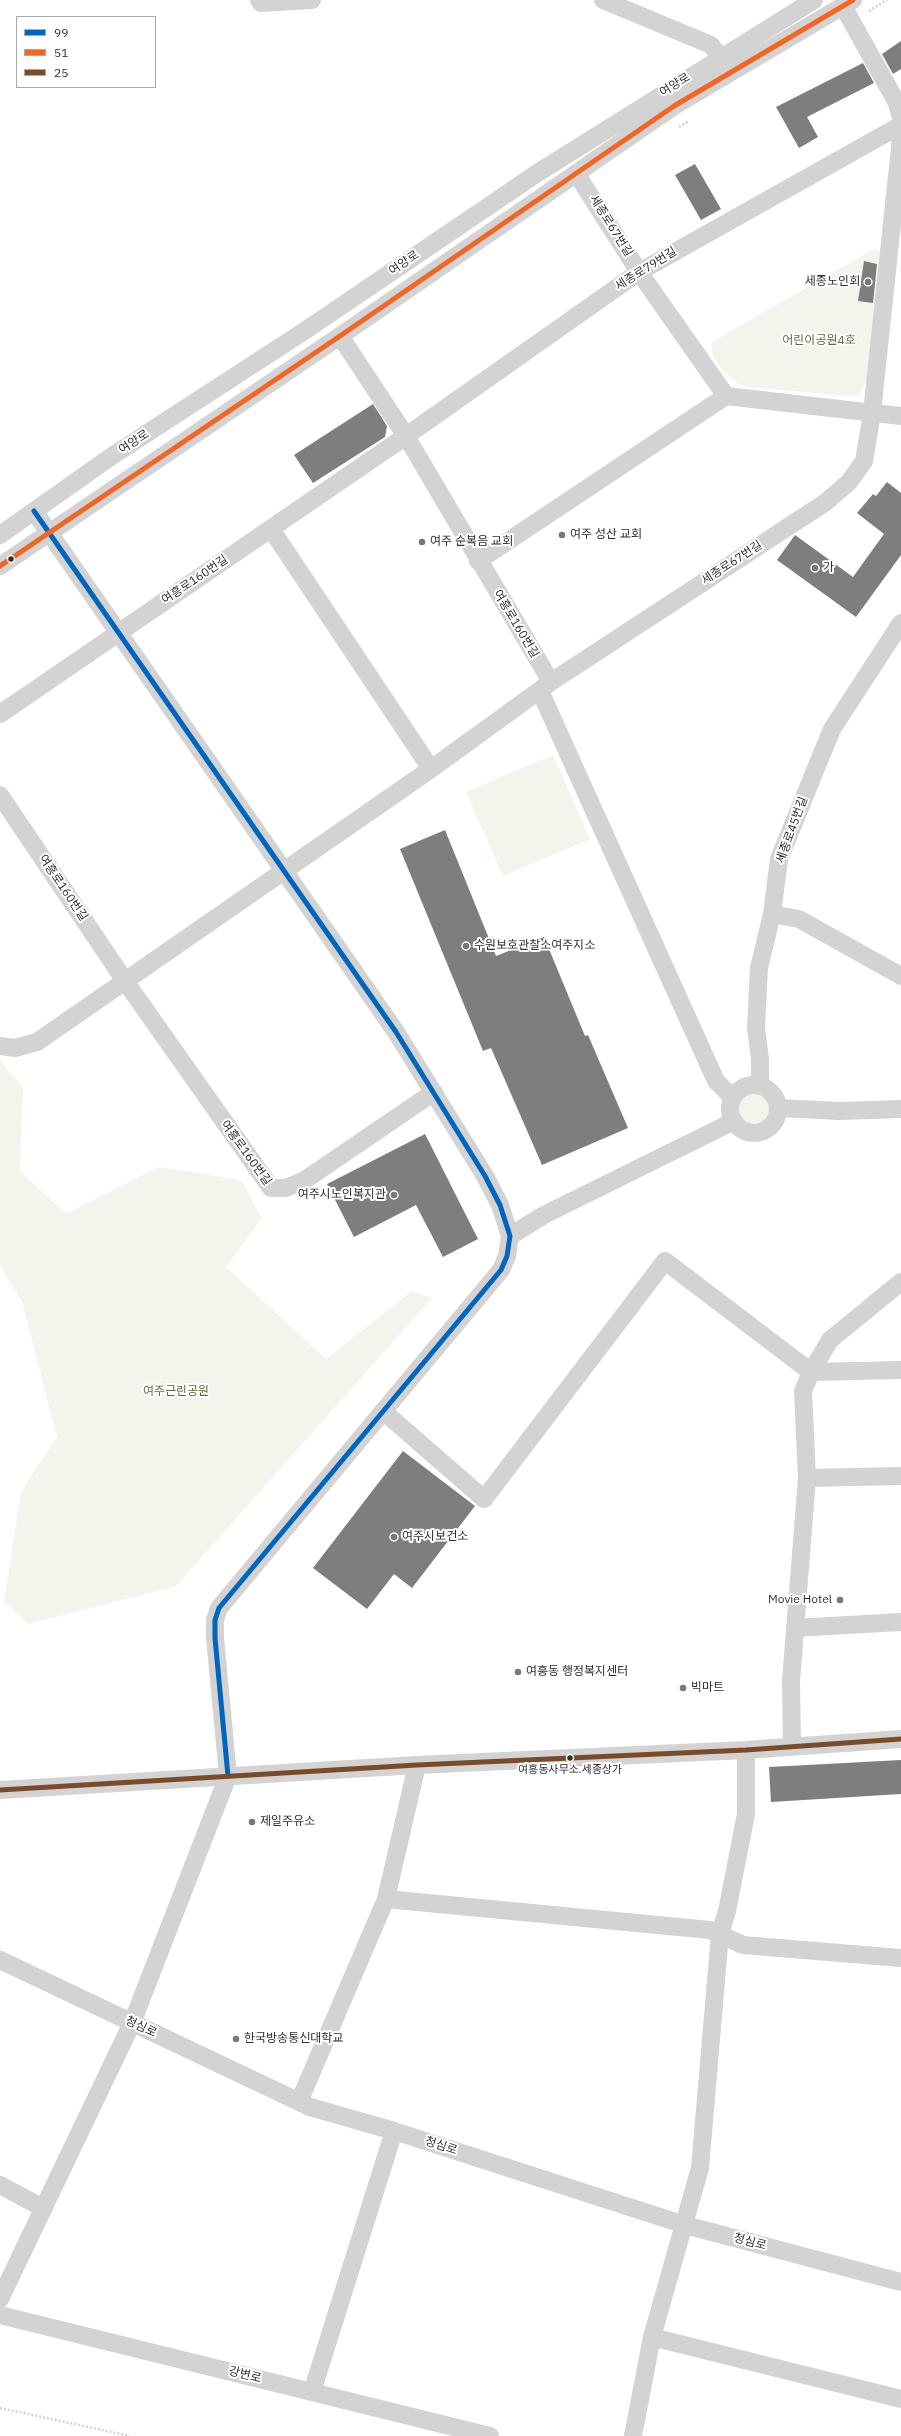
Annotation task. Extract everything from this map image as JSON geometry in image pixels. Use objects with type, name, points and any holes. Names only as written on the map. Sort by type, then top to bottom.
[{"type":"street","points":[[259,0],[261,3],[312,0]]},
{"type":"street","points":[[603,0],[711,45],[721,56],[731,72]]},
{"type":"street","name":"여양로","points":[[0,535],[112,456],[306,330],[539,172],[721,56],[814,0]]},
{"type":"street","points":[[848,3],[897,104],[901,118]]},
{"type":"street","name":"여양로","points":[[0,566],[340,336],[674,106],[848,3]]},
{"type":"street","name":"세종로79번길","points":[[406,436],[639,272],[901,125]]},
{"type":"street","points":[[872,413],[901,138]]},
{"type":"street","name":"세종로67번길","points":[[576,173],[639,272],[726,396]]},
{"type":"street","name":"여흥로160번길","points":[[340,336],[406,436],[478,561],[545,686],[716,1081],[733,1098]]},
{"type":"street","points":[[478,561],[726,396],[901,416]]},
{"type":"street","name":"세종로67번길","points":[[545,686],[832,497],[849,482],[864,461],[872,413]]},
{"type":"street","name":"여흥로160번길","points":[[0,714],[406,436]]},
{"type":"street","points":[[0,2299],[132,2023],[228,1776],[215,1638],[215,1620],[218,1608],[501,1270],[507,1256],[510,1236],[500,1205],[485,1176],[396,1032],[34,511]]},
{"type":"street","points":[[271,529],[431,769]]},
{"type":"street","name":"세종로45번길","points":[[760,1085],[760,1059],[756,1027],[759,968],[772,914],[779,858],[832,729],[900,625]]},
{"type":"street","points":[[0,1046],[15,1048],[37,1042],[431,769],[545,686]]},
{"type":"street","name":"여흥로160번길","points":[[0,795],[125,981],[271,1188],[286,1188],[305,1180],[434,1092]]},
{"type":"street","points":[[772,914],[799,919],[901,976]]},
{"type":"street","points":[[760,1085],[773,1093],[779,1108],[774,1123],[760,1132],[745,1131],[734,1121],[730,1105],[733,1098],[744,1087],[760,1085]]},
{"type":"street","points":[[779,1108],[839,1111],[901,1109]]},
{"type":"street","points":[[510,1236],[544,1215],[734,1121]]},
{"type":"street","points":[[383,1411],[484,1499],[665,1261],[811,1372],[901,1370]]},
{"type":"street","points":[[792,1747],[791,1681],[807,1478],[803,1391],[811,1372],[830,1340],[901,1282]]},
{"type":"street","points":[[807,1478],[901,1476]]},
{"type":"street","points":[[795,1628],[901,1622]]},
{"type":"street","points":[[0,1790],[417,1765],[746,1750],[901,1739]]},
{"type":"street","points":[[633,2436],[652,2337],[700,2168],[720,1934],[727,1911],[746,1814],[746,1750]]},
{"type":"street","points":[[299,2102],[386,1899],[417,1765]]},
{"type":"street","points":[[386,1899],[710,1930],[743,1945],[901,1958]]},
{"type":"street","name":"청심로","points":[[0,1960],[299,2102],[394,2131],[685,2225],[901,2282]]},
{"type":"street","points":[[312,2392],[394,2131]]},
{"type":"street","points":[[0,2185],[43,2208]]},
{"type":"street","name":"강변로","points":[[0,2315],[490,2436]]},
{"type":"street","points":[[652,2337],[901,2399]]},
{"type":"path","points":[[0,2408],[130,2436]]},
{"type":"green space","name":"어린이공원4호","points":[[874,249],[879,251],[880,255],[868,377],[859,395],[850,396],[746,387],[734,380],[722,369],[714,355],[712,342]]},
{"type":"green space","points":[[553,755],[590,839],[503,876],[466,792]]},
{"type":"green space","name":"여주근린공원","points":[[0,1061],[23,1087],[20,1171],[66,1214],[159,1167],[241,1180],[262,1218],[226,1267],[326,1359],[412,1291],[432,1298],[176,1586],[28,1624],[4,1601],[21,1492],[57,1437],[22,1302],[0,1265]]},
{"type":"green space","points":[[754,1093],[763,1096],[767,1100],[770,1109],[767,1118],[763,1122],[754,1125],[745,1122],[741,1118],[738,1109],[741,1100],[745,1096]]},
{"type":"building","points":[[901,41],[901,69],[893,74],[882,54]]},
{"type":"building","points":[[863,63],[874,83],[807,117],[818,137],[799,148],[776,107]]},
{"type":"building","points":[[695,164],[721,209],[701,220],[675,175]]},
{"type":"building","name":"세종노인회","points":[[864,261],[877,264],[873,303],[858,301]]},
{"type":"building","points":[[373,404],[387,426],[385,437],[313,483],[294,455]]},
{"type":"building","name":"가","points":[[887,482],[901,493],[901,555],[856,617],[777,560],[795,535],[853,577],[884,534],[857,513],[873,494],[876,496]]},
{"type":"building","points":[[445,830],[496,956],[544,937],[585,1036],[588,1035],[628,1128],[542,1165],[491,1048],[483,1051],[400,849]]},
{"type":"building","name":"여주시노인복지관","points":[[425,1134],[478,1239],[443,1257],[416,1205],[354,1237],[327,1184]]},
{"type":"building","name":"여주시보건소","points":[[403,1451],[475,1506],[412,1588],[394,1574],[367,1609],[313,1568]]},
{"type":"building","points":[[901,1760],[901,1794],[771,1802],[769,1767]]},
{"type":"transit line","name":"51","points":[[0,566],[340,336],[674,106],[853,0]]},
{"type":"transit line","name":"99","points":[[34,511],[396,1032],[485,1176],[500,1205],[510,1236],[507,1256],[501,1270],[219,1608],[215,1620],[215,1638],[228,1776]]},
{"type":"transit line","name":"25","points":[[0,1790],[417,1765],[746,1750],[901,1739]]},
{"type":"place","name":"세종노인회","points":[[868,282]]},
{"type":"place","name":"여주 성산 교회","points":[[562,535]]},
{"type":"place","name":"여주 순복음 교회","points":[[422,542]]},
{"type":"place","name":"가","points":[[815,568]]},
{"type":"place","name":"수원보호관찰소여주지소","points":[[466,946]]},
{"type":"place","name":"여주시노인복지관","points":[[394,1195]]},
{"type":"place","name":"여주시보건소","points":[[394,1537]]},
{"type":"place","name":"Movie Hotel","points":[[840,1600]]},
{"type":"place","name":"여흥동 행정복지센터","points":[[518,1672]]},
{"type":"place","name":"빅마트","points":[[683,1688]]},
{"type":"place","name":"여흥동사무소.세종상가","points":[[570,1758]]},
{"type":"place","name":"제일주유소","points":[[252,1822]]},
{"type":"place","name":"한국방송통신대학교","points":[[236,2039]]}]
